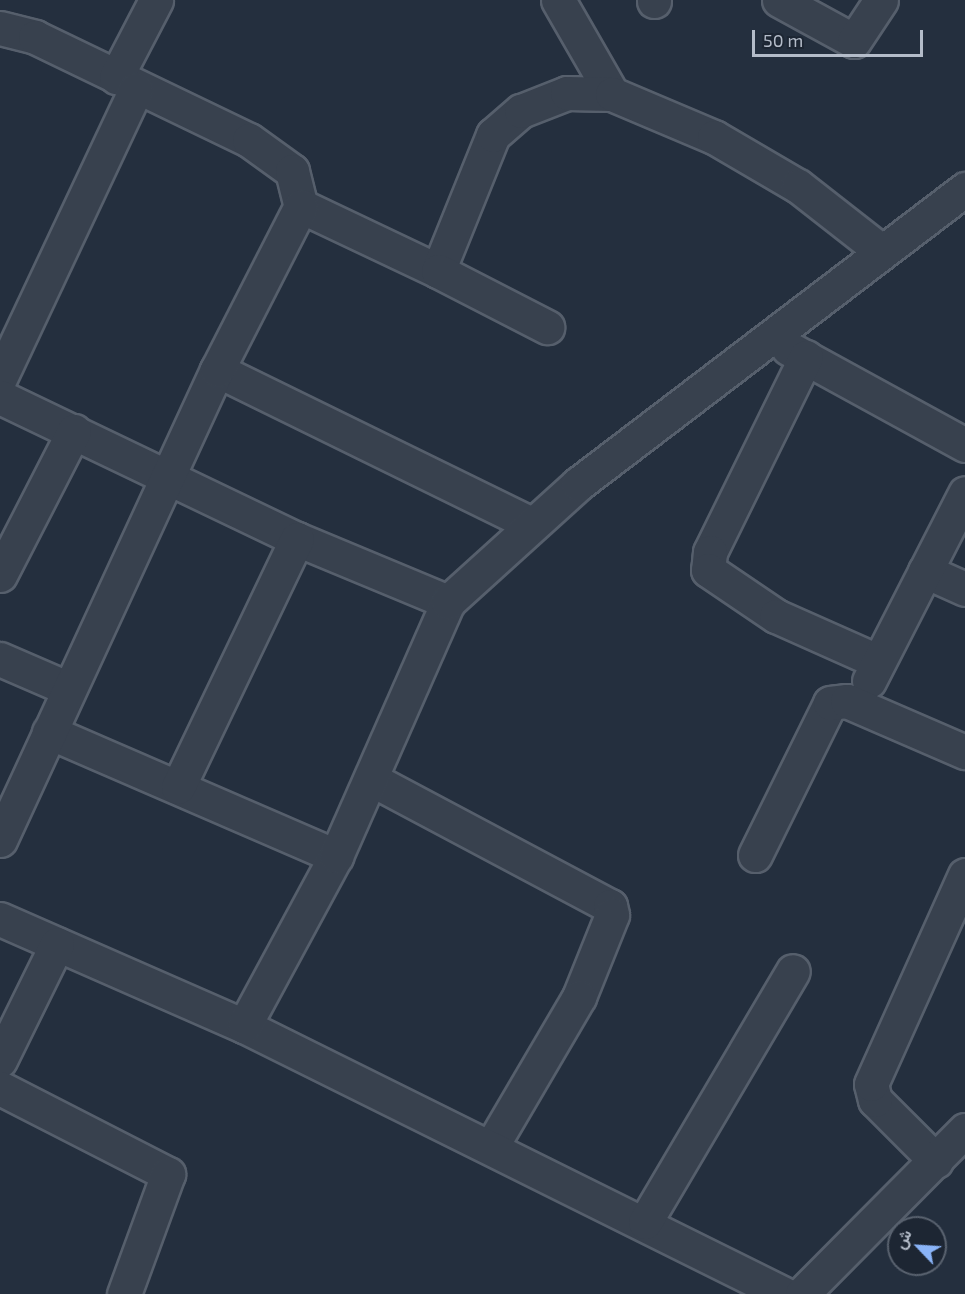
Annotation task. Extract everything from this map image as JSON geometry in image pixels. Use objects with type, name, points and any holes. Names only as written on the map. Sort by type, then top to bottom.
[{"type":"street","points":[[0,378],[126,83],[156,0]]},
{"type":"street","points":[[558,0],[612,94]]},
{"type":"street","points":[[779,0],[854,41],[881,0]]},
{"type":"street","points":[[0,28],[35,37],[273,154],[292,171],[301,206],[217,370],[169,480],[0,840]]},
{"type":"street","points":[[438,271],[493,135],[546,97],[612,94],[714,137],[798,186],[880,250]]},
{"type":"street","points":[[244,1026],[336,856],[448,602],[530,523],[880,250],[965,189]]},
{"type":"street","points":[[301,206],[438,271],[547,327]]},
{"type":"street","points":[[768,337],[965,445]]},
{"type":"street","points":[[806,357],[710,552],[708,570],[722,585],[776,616],[877,661]]},
{"type":"street","points":[[217,370],[530,523]]},
{"type":"street","points":[[0,397],[74,431],[169,480],[297,539],[448,602]]},
{"type":"street","points":[[0,574],[74,431]]},
{"type":"street","points":[[858,707],[877,661],[965,493]]},
{"type":"street","points":[[178,787],[297,539]]},
{"type":"street","points":[[925,571],[965,588]]},
{"type":"street","points":[[0,659],[69,689]]},
{"type":"street","points":[[755,855],[830,703],[858,707],[965,752]]},
{"type":"street","points":[[49,732],[336,856]]},
{"type":"street","points":[[371,779],[610,906],[612,915],[579,997],[492,1147]]},
{"type":"street","points":[[936,1161],[875,1100],[871,1084],[965,875]]},
{"type":"street","points":[[0,919],[244,1026],[645,1222],[784,1294]]},
{"type":"street","points":[[0,1060],[57,944]]},
{"type":"street","points":[[645,1222],[794,971]]},
{"type":"street","points":[[0,1088],[168,1174],[124,1294]]},
{"type":"street","points":[[802,1294],[965,1130]]}]
